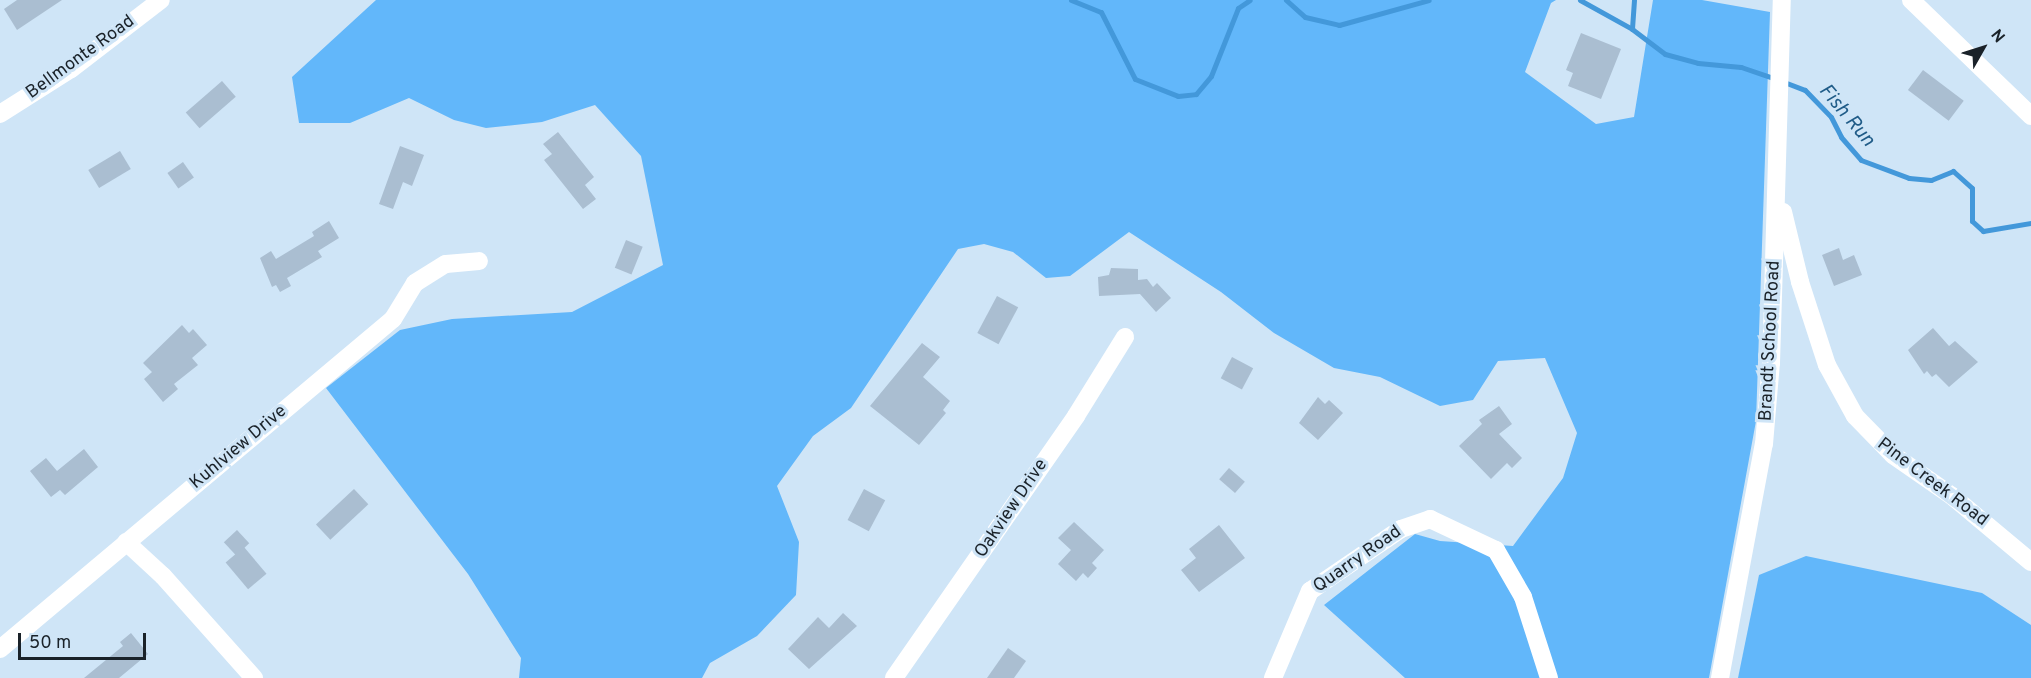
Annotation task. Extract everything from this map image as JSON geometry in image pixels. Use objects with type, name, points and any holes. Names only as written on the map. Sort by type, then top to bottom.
[{"type":"street","name":"Bellmonte Road","points":[[0,114],[71,69],[161,0]]},
{"type":"street","name":"Brandt School Road","points":[[1720,678],[1764,444],[1778,190],[1782,0]]},
{"type":"street","points":[[1911,0],[2031,116]]},
{"type":"street","name":"Pine Creek Road","points":[[1778,190],[1800,282],[1827,365],[1842,398],[1872,437],[1893,455],[1952,496],[2031,561]]},
{"type":"street","name":"Kuhlview Drive","points":[[0,649],[393,319],[415,283],[446,264],[479,261]]},
{"type":"street","name":"Oakview Drive","points":[[894,678],[1076,416],[1125,337]]},
{"type":"street","name":"Quarry Road","points":[[1273,678],[1310,591],[1401,529],[1430,519],[1496,550],[1523,597],[1549,678]]},
{"type":"street","points":[[126,542],[155,568],[254,678]]},
{"type":"shaded area","points":[[376,0],[1556,0],[1551,3],[1525,72],[1596,124],[1634,117],[1653,0],[1702,0],[1770,12],[1756,421],[1709,678],[1405,678],[1324,605],[1415,534],[1440,541],[1513,546],[1563,478],[1577,433],[1545,358],[1498,361],[1473,400],[1440,406],[1380,377],[1334,368],[1274,333],[1221,292],[1129,232],[1070,276],[1046,278],[1013,252],[984,244],[958,249],[851,408],[813,436],[777,486],[799,542],[796,595],[757,636],[710,663],[702,678],[519,678],[521,658],[468,574],[326,388],[400,330],[452,319],[572,312],[663,265],[641,156],[595,105],[542,122],[486,128],[454,120],[409,98],[350,123],[299,123],[292,77]]},
{"type":"shaded area","points":[[1806,556],[1982,593],[2031,625],[2031,678],[1738,678],[1759,575]]},
{"type":"building","points":[[17,0],[62,0],[17,30],[4,9]]},
{"type":"building","points":[[1581,33],[1621,49],[1601,99],[1568,86],[1573,73],[1566,70]]},
{"type":"building","points":[[1923,70],[1964,101],[1949,121],[1908,90]]},
{"type":"building","points":[[222,81],[236,97],[200,128],[186,112]]},
{"type":"building","points":[[558,132],[594,177],[585,185],[596,199],[583,209],[544,160],[552,154],[543,144]]},
{"type":"building","points":[[400,146],[424,155],[412,186],[403,182],[393,209],[379,204]]},
{"type":"building","points":[[120,151],[131,169],[99,188],[88,170]]},
{"type":"building","points":[[183,162],[194,178],[178,188],[167,173]]},
{"type":"building","points":[[329,221],[339,238],[318,251],[322,257],[287,278],[291,286],[280,292],[276,285],[272,287],[260,258],[271,251],[276,259],[314,236],[312,232]]},
{"type":"building","points":[[626,240],[643,247],[631,275],[615,268]]},
{"type":"building","points":[[1839,248],[1843,260],[1854,255],[1862,275],[1834,286],[1822,255]]},
{"type":"building","points":[[1111,268],[1138,269],[1138,280],[1147,279],[1153,287],[1157,283],[1171,298],[1156,312],[1140,294],[1099,296],[1098,277],[1109,275]]},
{"type":"building","points":[[997,296],[1018,307],[998,344],[977,333]]},
{"type":"building","points":[[182,325],[189,333],[193,329],[207,345],[192,358],[198,365],[174,384],[178,389],[163,402],[144,379],[152,372],[143,363]]},
{"type":"building","points":[[1933,328],[1949,346],[1955,341],[1978,362],[1949,387],[1936,374],[1932,377],[1927,371],[1924,374],[1908,350]]},
{"type":"building","points":[[922,343],[940,357],[923,377],[950,401],[943,410],[946,413],[919,445],[870,406]]},
{"type":"building","points":[[1232,357],[1253,368],[1242,389],[1221,378]]},
{"type":"building","points":[[1318,397],[1325,404],[1329,400],[1343,413],[1318,440],[1299,423]]},
{"type":"building","points":[[1499,406],[1512,424],[1499,434],[1522,458],[1512,468],[1507,463],[1491,479],[1459,446],[1482,424],[1479,420]]},
{"type":"building","points":[[84,449],[98,467],[65,495],[60,490],[51,497],[30,471],[46,458],[57,471]]},
{"type":"building","points":[[1229,468],[1245,482],[1235,493],[1219,479]]},
{"type":"building","points":[[354,489],[368,504],[330,540],[316,524]]},
{"type":"building","points":[[864,489],[885,500],[869,531],[848,520]]},
{"type":"building","points":[[1074,522],[1104,550],[1092,563],[1097,568],[1088,578],[1083,573],[1076,581],[1058,564],[1071,550],[1058,538]]},
{"type":"building","points":[[1219,525],[1245,558],[1199,592],[1181,570],[1196,558],[1189,549]]},
{"type":"building","points":[[237,530],[249,543],[236,555],[224,542]]},
{"type":"building","points":[[244,547],[266,574],[248,589],[226,562]]},
{"type":"building","points":[[843,613],[857,626],[809,669],[788,649],[818,617],[829,628]]},
{"type":"building","points":[[131,633],[148,654],[119,678],[84,678],[123,646],[120,642]]},
{"type":"building","points":[[1008,648],[1026,661],[1014,678],[987,678]]},
{"type":"waterway","points":[[1071,0],[1101,12],[1135,79],[1178,96],[1196,94],[1211,76],[1238,8],[1250,0]]},
{"type":"waterway","points":[[1286,0],[1305,17],[1339,25],[1429,0]]},
{"type":"waterway","points":[[1580,0],[1632,29]]},
{"type":"waterway","name":"Fish Run","points":[[1634,0],[1632,29],[1665,54],[1698,63],[1741,67],[1775,79]]},
{"type":"waterway","name":"Fish Run","points":[[1784,82],[1805,90],[1831,117],[1841,137],[1861,160],[1909,178],[1931,180],[1953,171],[1972,188],[1972,221],[1983,231],[2031,223]]}]
